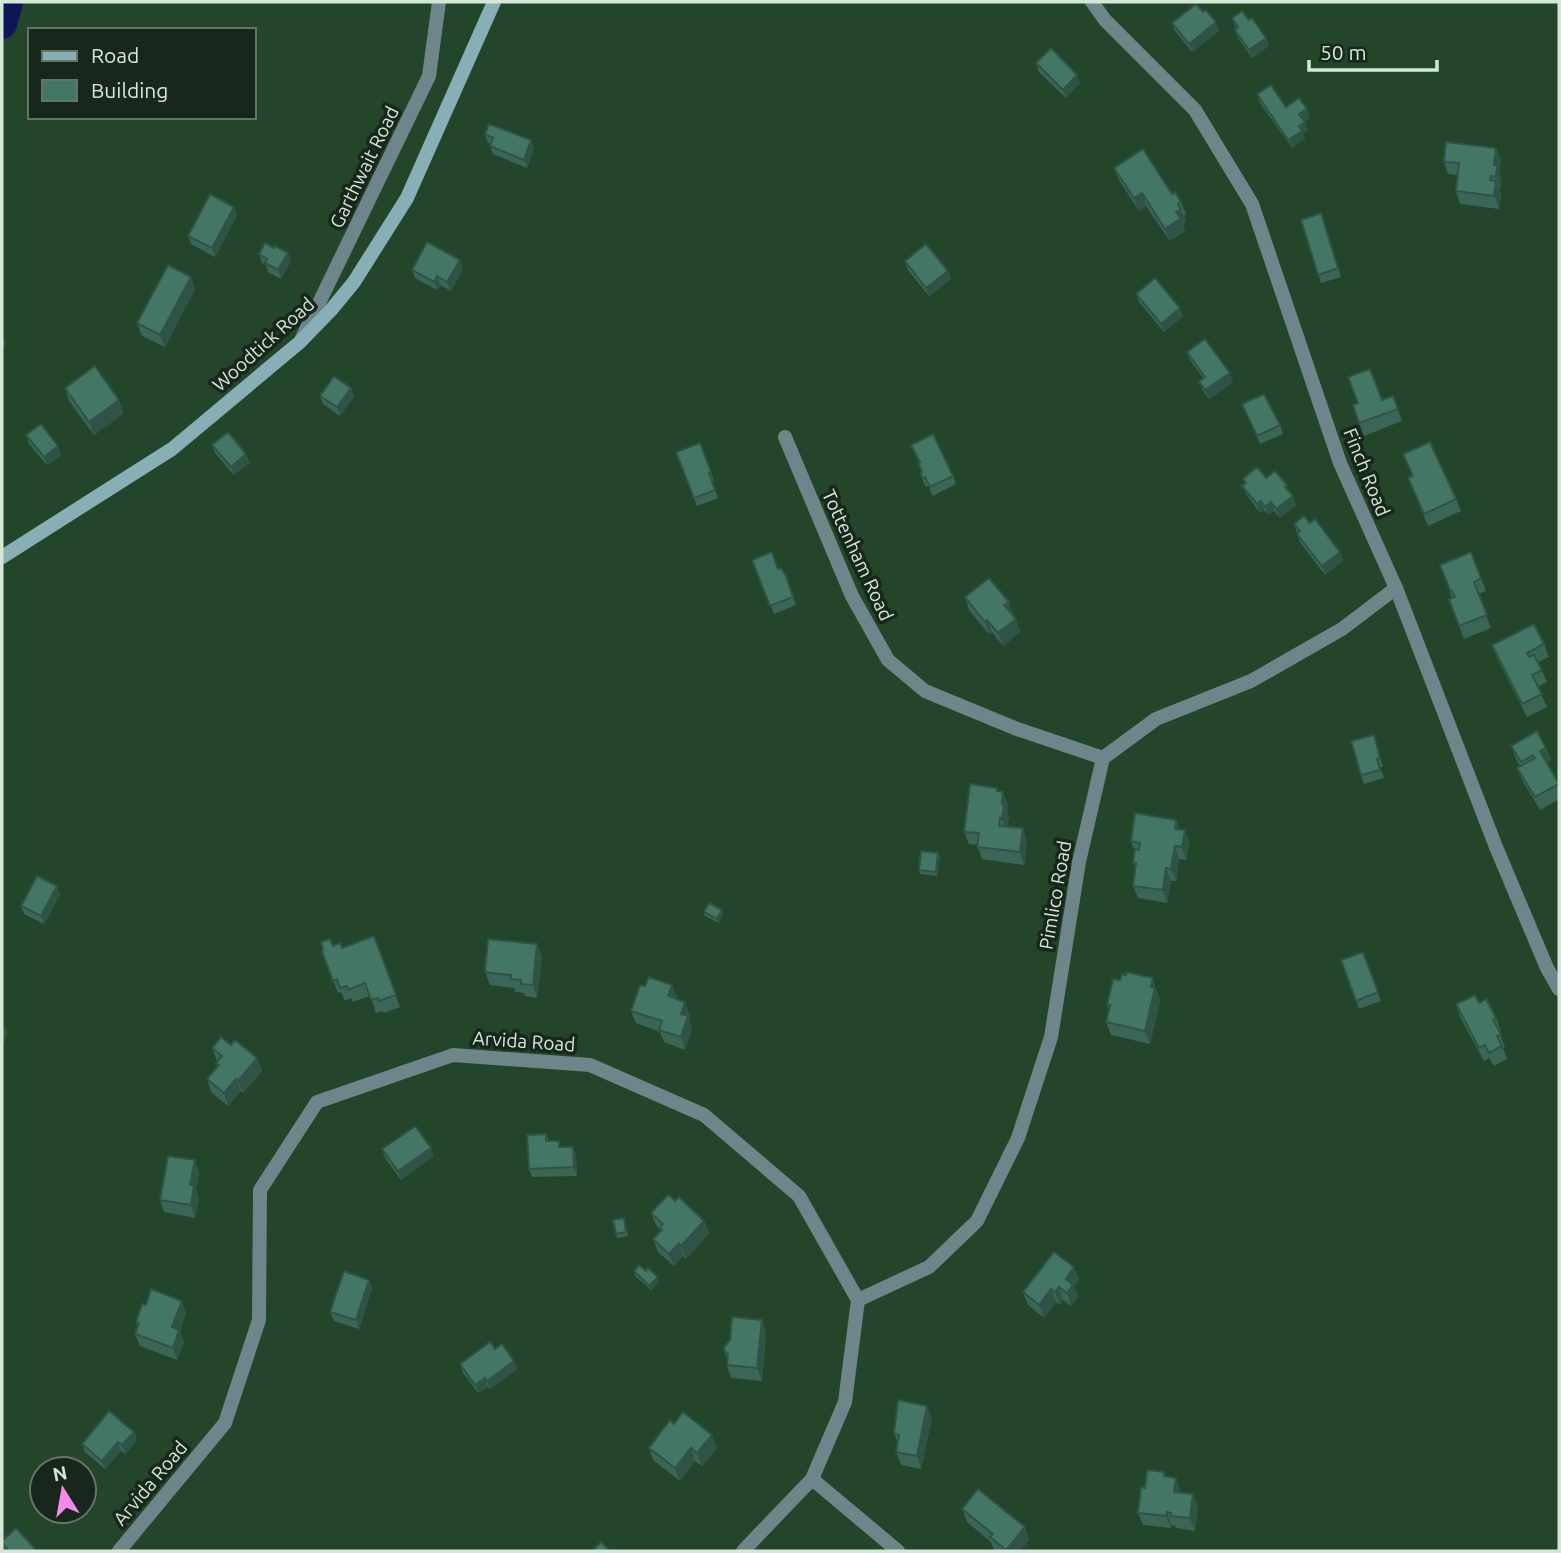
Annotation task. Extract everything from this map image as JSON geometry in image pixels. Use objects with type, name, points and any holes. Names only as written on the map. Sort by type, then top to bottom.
[{"type":"main road","name":"Woodtick Road","points":[[2,557],[172,449],[300,342],[331,310],[354,282],[407,198],[494,2]]},
{"type":"street","name":"Garthwait Road","points":[[300,342],[429,76],[439,2]]},
{"type":"street","name":"Finch Road","points":[[1092,2],[1105,20],[1195,110],[1252,204],[1340,463],[1395,589],[1496,846],[1547,968],[1559,989]]},
{"type":"street","name":"Tottenham Road","points":[[785,438],[852,596],[888,660],[925,691],[1017,729],[1103,758]]},
{"type":"street","points":[[1103,758],[1156,719],[1251,681],[1342,629],[1395,589]]},
{"type":"street","name":"Pimlico Road","points":[[858,1300],[929,1267],[977,1222],[1018,1138],[1051,1037],[1079,862],[1103,758]]},
{"type":"street","name":"Arvida Road","points":[[119,1551],[225,1423],[259,1320],[260,1190],[317,1102],[453,1055],[590,1065],[704,1115],[799,1196],[858,1300]]},
{"type":"street","points":[[743,1551],[812,1479],[845,1402],[858,1300]]},
{"type":"street","points":[[812,1479],[898,1551]]},
{"type":"building","points":[[1196,4],[1203,12],[1206,10],[1216,22],[1189,44],[1172,23]]},
{"type":"building","points":[[1242,11],[1249,20],[1252,18],[1266,38],[1249,50],[1235,30],[1238,27],[1232,18]]},
{"type":"building","points":[[1051,48],[1077,75],[1063,90],[1036,63]]},
{"type":"building","points":[[1271,85],[1286,107],[1299,98],[1307,109],[1299,114],[1305,122],[1299,126],[1302,131],[1288,140],[1257,94]]},
{"type":"building","points":[[489,124],[531,140],[524,160],[490,146],[493,138],[485,134]]},
{"type":"building","points":[[1446,142],[1496,148],[1496,177],[1491,176],[1490,180],[1496,181],[1494,196],[1456,191],[1459,163],[1444,162]]},
{"type":"building","points":[[1143,149],[1172,194],[1175,192],[1181,202],[1178,204],[1181,209],[1176,212],[1181,218],[1165,229],[1142,193],[1134,198],[1114,168]]},
{"type":"building","points":[[210,194],[234,207],[212,248],[188,236]]},
{"type":"building","points":[[1321,213],[1338,268],[1318,275],[1301,220]]},
{"type":"building","points":[[427,242],[460,260],[447,282],[437,276],[434,282],[412,270]]},
{"type":"building","points":[[265,243],[288,253],[278,270],[265,263],[267,259],[259,254]]},
{"type":"building","points":[[926,244],[948,271],[926,288],[905,261]]},
{"type":"building","points":[[168,265],[191,277],[160,335],[137,323]]},
{"type":"building","points":[[1154,279],[1180,308],[1161,324],[1136,294]]},
{"type":"building","points":[[1205,339],[1230,373],[1205,390],[1199,381],[1205,377],[1187,352]]},
{"type":"building","points":[[95,366],[119,400],[89,422],[65,388]]},
{"type":"building","points":[[1370,369],[1382,400],[1393,396],[1398,409],[1359,423],[1353,405],[1358,403],[1348,377]]},
{"type":"building","points":[[334,376],[351,388],[337,407],[320,396]]},
{"type":"building","points":[[1264,394],[1280,425],[1257,436],[1242,404]]},
{"type":"building","points":[[41,424],[58,446],[44,457],[26,435]]},
{"type":"building","points":[[228,432],[246,454],[231,467],[212,445]]},
{"type":"building","points":[[933,434],[953,476],[930,487],[920,473],[920,462],[911,445]]},
{"type":"building","points":[[1430,442],[1456,499],[1424,514],[1408,478],[1413,476],[1403,454]]},
{"type":"building","points":[[700,443],[715,490],[694,498],[676,452]]},
{"type":"building","points":[[1256,468],[1266,478],[1275,471],[1293,496],[1276,509],[1271,502],[1265,507],[1261,501],[1257,504],[1242,486],[1246,483],[1243,479]]},
{"type":"building","points":[[1304,516],[1310,523],[1315,519],[1340,552],[1322,566],[1297,534],[1300,531],[1294,524]]},
{"type":"building","points":[[772,552],[778,569],[781,568],[786,576],[793,597],[770,606],[752,560]]},
{"type":"building","points":[[1471,552],[1481,578],[1474,582],[1487,615],[1459,626],[1449,599],[1455,597],[1440,565]]},
{"type":"building","points":[[989,578],[1009,602],[1004,605],[1016,619],[998,633],[987,620],[985,622],[965,597]]},
{"type":"building","points":[[1534,624],[1544,644],[1527,653],[1529,657],[1534,655],[1542,670],[1532,675],[1542,694],[1522,704],[1492,645]]},
{"type":"building","points":[[1537,731],[1546,748],[1540,751],[1559,784],[1535,797],[1517,768],[1535,758],[1533,755],[1521,762],[1511,746]]},
{"type":"building","points":[[1374,735],[1380,770],[1361,775],[1351,741]]},
{"type":"building","points":[[970,784],[997,788],[997,791],[1003,792],[1004,804],[999,826],[1023,828],[1020,852],[977,847],[979,833],[964,832]]},
{"type":"building","points":[[1135,813],[1176,820],[1175,829],[1185,830],[1182,847],[1175,846],[1171,869],[1166,868],[1163,890],[1133,886],[1135,849],[1139,850],[1140,843],[1131,841]]},
{"type":"building","points":[[921,851],[938,853],[936,872],[919,870]]},
{"type":"building","points":[[37,876],[57,886],[41,916],[21,906]]},
{"type":"building","points":[[709,903],[722,910],[717,919],[704,912]]},
{"type":"building","points":[[374,936],[396,995],[379,1001],[378,998],[371,1000],[365,983],[348,990],[347,986],[340,988],[337,979],[333,981],[321,942],[330,939],[333,946],[340,943],[342,948]]},
{"type":"building","points":[[488,939],[537,944],[533,985],[521,984],[521,980],[511,979],[511,975],[485,972]]},
{"type":"building","points":[[1363,952],[1378,992],[1356,1001],[1341,960]]},
{"type":"building","points":[[1126,972],[1153,978],[1151,987],[1155,988],[1145,1031],[1106,1022],[1113,979],[1120,980]]},
{"type":"building","points":[[649,977],[672,985],[668,996],[685,1002],[681,1014],[688,1016],[681,1037],[659,1030],[662,1021],[631,1011],[640,985],[645,986]]},
{"type":"building","points":[[1475,995],[1479,1003],[1486,999],[1501,1034],[1497,1036],[1502,1046],[1489,1053],[1485,1045],[1479,1048],[1456,1004]]},
{"type":"building","points":[[221,1037],[231,1045],[235,1040],[257,1058],[224,1093],[207,1079],[219,1065],[216,1063],[222,1056],[212,1048]]},
{"type":"building","points":[[414,1127],[431,1148],[398,1171],[382,1149]]},
{"type":"building","points":[[546,1134],[546,1141],[559,1141],[559,1147],[573,1147],[574,1167],[529,1169],[527,1135]]},
{"type":"building","points":[[168,1156],[195,1160],[190,1185],[194,1185],[191,1205],[160,1200]]},
{"type":"building","points":[[669,1195],[675,1201],[679,1197],[704,1221],[681,1246],[679,1243],[669,1254],[653,1239],[662,1230],[660,1228],[663,1224],[651,1213]]},
{"type":"building","points":[[624,1218],[626,1232],[616,1234],[613,1220]]},
{"type":"building","points":[[1054,1252],[1074,1267],[1066,1279],[1073,1285],[1067,1293],[1059,1287],[1055,1292],[1051,1289],[1039,1305],[1023,1292]]},
{"type":"building","points":[[639,1265],[646,1271],[648,1268],[658,1277],[649,1286],[634,1271]]},
{"type":"building","points":[[344,1271],[369,1280],[356,1320],[330,1312]]},
{"type":"building","points":[[151,1289],[182,1301],[172,1327],[179,1330],[173,1348],[135,1334],[142,1304],[146,1305]]},
{"type":"building","points":[[732,1317],[762,1320],[757,1368],[727,1365],[728,1354],[724,1347],[730,1340]]},
{"type":"building","points":[[490,1342],[495,1349],[502,1344],[514,1361],[487,1381],[485,1378],[475,1385],[460,1364]]},
{"type":"building","points":[[898,1400],[927,1406],[917,1456],[896,1452],[899,1435],[894,1433]]},
{"type":"building","points":[[109,1411],[134,1432],[122,1445],[118,1442],[102,1461],[82,1444]]},
{"type":"building","points":[[683,1412],[712,1435],[697,1453],[691,1448],[675,1468],[649,1448],[670,1420],[674,1424]]},
{"type":"building","points":[[1147,1470],[1164,1472],[1164,1476],[1176,1478],[1174,1492],[1193,1494],[1190,1518],[1171,1516],[1171,1513],[1167,1512],[1166,1516],[1138,1513],[1141,1487],[1145,1488]]},
{"type":"building","points":[[978,1489],[1025,1527],[1006,1550],[990,1537],[993,1534],[962,1509]]},
{"type":"building","points":[[16,1528],[37,1551],[9,1551],[2,1541]]},
{"type":"building","points":[[601,1542],[610,1551],[592,1551]]},
{"type":"waterway","points":[[2,24],[8,2]]}]
